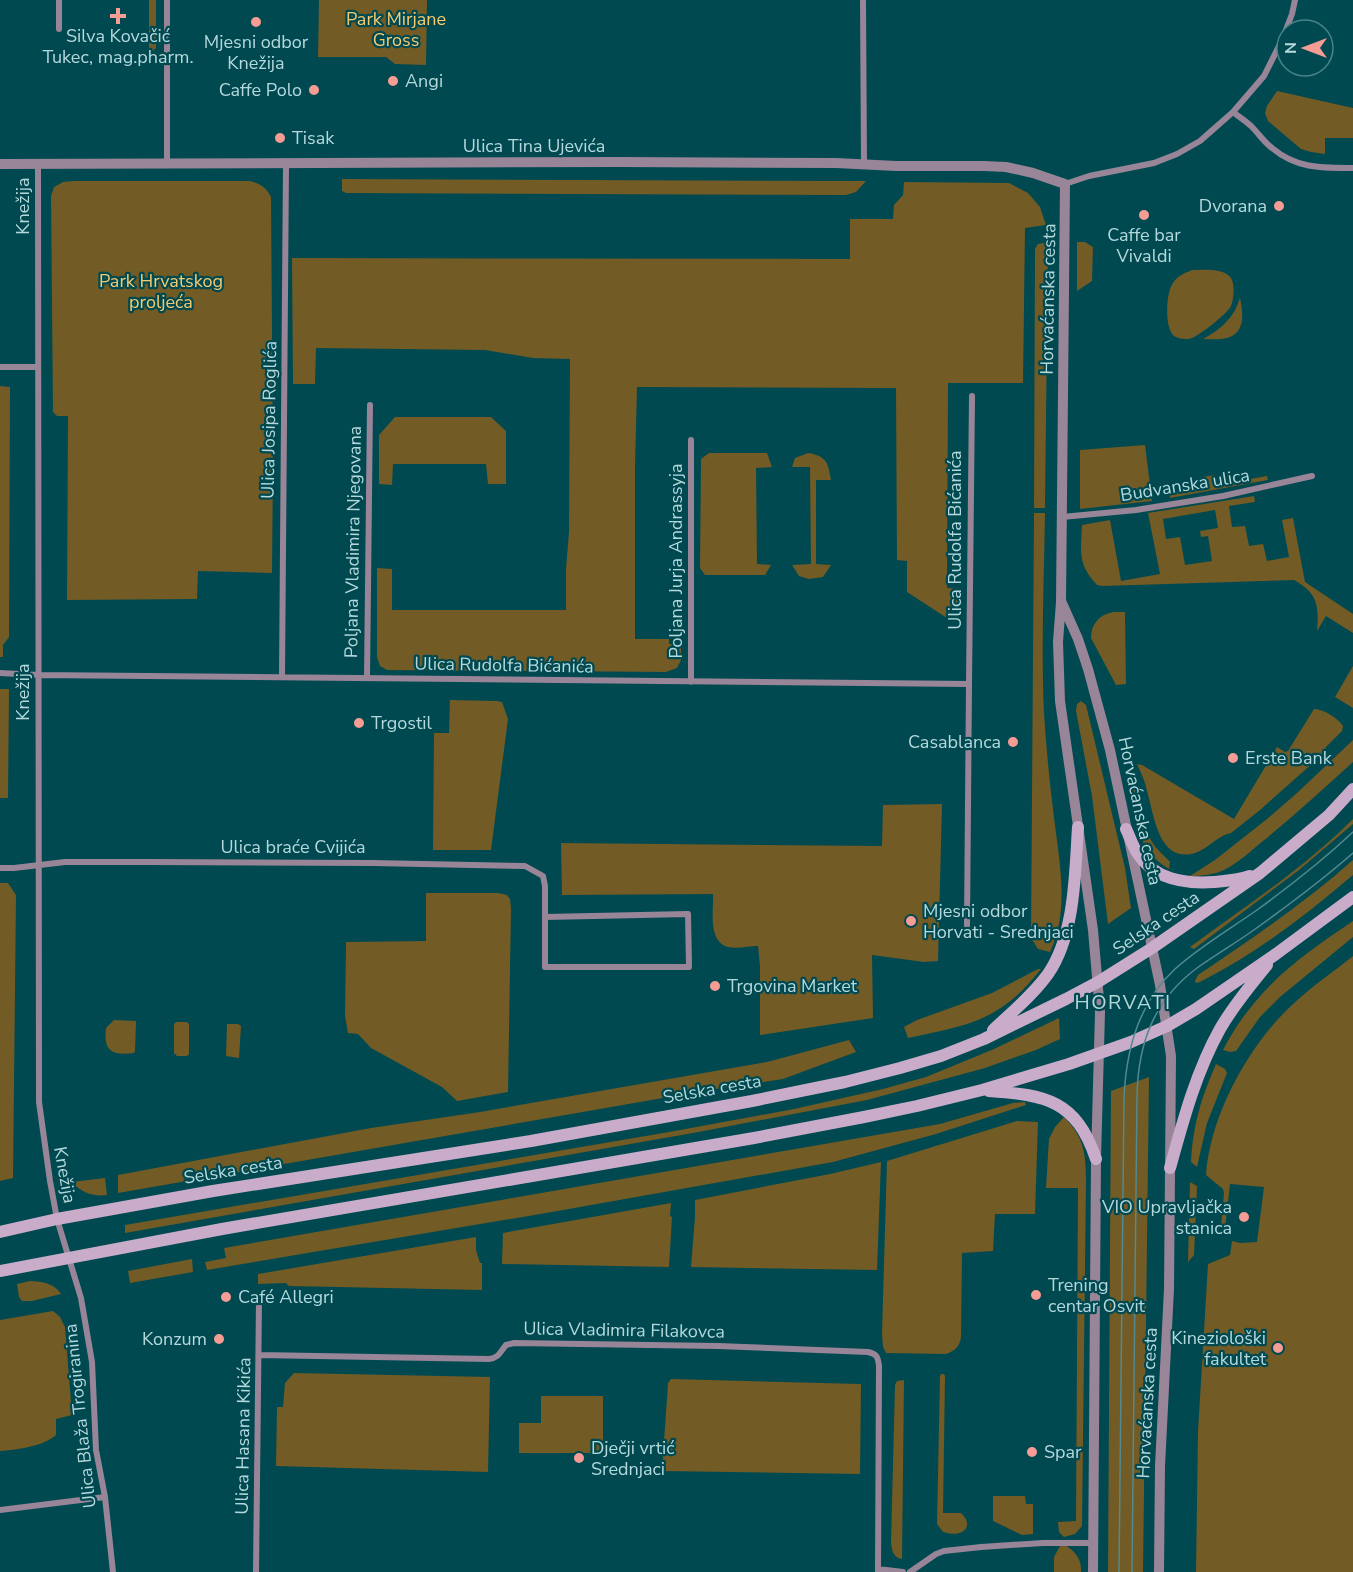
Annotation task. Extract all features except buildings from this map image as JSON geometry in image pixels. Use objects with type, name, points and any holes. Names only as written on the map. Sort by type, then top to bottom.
[{"type":"main road","name":"Selska cesta","points":[[0,1232],[57,1219],[213,1191],[531,1141],[752,1101],[845,1082],[941,1056],[984,1039],[1098,982],[1152,948],[1260,873],[1329,815],[1353,789]]},
{"type":"main road","points":[[984,1039],[1041,984],[1054,965],[1067,928],[1074,885],[1078,827]]},
{"type":"main road","points":[[1126,829],[1146,864],[1168,878],[1192,883],[1206,883],[1243,879],[1260,873]]},
{"type":"main road","points":[[0,1271],[222,1229],[765,1136],[907,1108],[982,1090],[1069,1064],[1131,1042],[1167,1026],[1276,954],[1353,897]]},
{"type":"main road","points":[[1170,1168],[1191,1096],[1209,1052],[1234,1008],[1276,954]]},
{"type":"main road","points":[[982,1090],[1033,1095],[1062,1108],[1085,1131],[1096,1159]]},
{"type":"street","points":[[59,0],[59,29]]},
{"type":"street","points":[[167,0],[167,164]]},
{"type":"street","points":[[862,0],[864,164]]},
{"type":"street","points":[[1065,184],[1089,176],[1154,163],[1177,154],[1200,141],[1233,112],[1264,76],[1282,40],[1295,0]]},
{"type":"street","points":[[1233,112],[1250,124],[1270,147],[1288,160],[1302,165],[1353,168]]},
{"type":"street","name":"Ulica Tina Ujevića","points":[[0,164],[619,162],[864,164],[1006,167],[1065,184]]},
{"type":"street","name":"Knežija","points":[[38,164],[39,1102],[57,1219],[68,1258]]},
{"type":"street","name":"Ulica Josipa Roglića","points":[[282,677],[286,164]]},
{"type":"street","name":"Horvaćanska cesta","points":[[1065,184],[1059,681],[1064,735],[1098,982],[1101,1033],[1096,1159],[1093,1572]]},
{"type":"street","points":[[0,367],[38,367]]},
{"type":"street","name":"Ulica Rudolfa Bićanića","points":[[967,925],[972,396]]},
{"type":"street","name":"Poljana Vladimira Njegovana","points":[[367,678],[370,405]]},
{"type":"street","name":"Poljana Jurja Andrassyja","points":[[691,440],[691,682]]},
{"type":"street","name":"Budvanska ulica","points":[[1062,517],[1136,510],[1202,500],[1312,476]]},
{"type":"street","name":"Horvaćanska cesta","points":[[1061,602],[1078,639],[1096,694],[1110,750],[1152,948],[1171,1056],[1168,1300],[1160,1466],[1159,1572]]},
{"type":"street","name":"Ulica Rudolfa Bićanića","points":[[0,673],[969,684]]},
{"type":"street","name":"Ulica braće Cvijića","points":[[0,868],[65,862],[525,866],[543,876],[546,886],[545,917],[545,967],[689,967],[688,914],[545,917]]},
{"type":"street","name":"Ulica Blaža Trogiranina","points":[[68,1258],[81,1298],[92,1362],[96,1450],[105,1497],[113,1572]]},
{"type":"street","name":"Ulica Hasana Kikića","points":[[256,1572],[259,1299]]},
{"type":"street","name":"Ulica Vladimira Filakovca","points":[[259,1355],[494,1359],[500,1355],[506,1345],[514,1343],[718,1346],[875,1354],[879,1366],[878,1571]]},
{"type":"street","points":[[0,1510],[105,1497]]},
{"type":"street","points":[[910,1572],[944,1551],[1043,1543],[1093,1543]]},
{"type":"street","points":[[878,1571],[903,1572]]},
{"type":"green space","points":[[149,0],[156,0],[156,48],[152,52],[149,50]]},
{"type":"green space","name":"Park Mirjane Gross","points":[[319,0],[427,0],[426,65],[395,64],[386,57],[318,57]]},
{"type":"green space","points":[[1277,91],[1353,108],[1353,138],[1325,138],[1325,154],[1301,149],[1268,121],[1265,113],[1267,106]]},
{"type":"green space","points":[[342,179],[866,181],[856,192],[846,195],[346,193],[342,191]]},
{"type":"green space","name":"Park Hrvatskog proljeća","points":[[250,181],[263,186],[271,197],[272,573],[198,571],[197,599],[67,600],[68,416],[57,416],[53,412],[51,196],[54,187],[63,182]]},
{"type":"green space","points":[[904,182],[1009,183],[1028,193],[1040,207],[1046,225],[1025,228],[1023,383],[948,383],[947,588],[963,589],[953,622],[907,592],[907,561],[897,560],[896,388],[637,387],[635,639],[669,639],[669,644],[681,644],[681,660],[677,668],[666,672],[387,670],[380,666],[377,657],[377,568],[392,569],[392,610],[566,610],[570,359],[533,358],[485,350],[316,348],[315,384],[293,384],[292,258],[850,259],[850,219],[893,219],[894,205],[903,195]]},
{"type":"green space","points":[[1048,242],[1045,508],[1034,508],[1035,249],[1038,244]]},
{"type":"green space","points":[[1077,242],[1085,242],[1093,247],[1092,281],[1077,291]]},
{"type":"green space","points":[[1192,270],[1216,270],[1231,277],[1234,289],[1233,298],[1229,310],[1213,324],[1192,338],[1183,339],[1174,336],[1171,332],[1167,318],[1168,302],[1175,281]]},
{"type":"green space","points":[[1240,298],[1242,321],[1237,332],[1224,339],[1203,339],[1226,322]]},
{"type":"green space","points":[[0,386],[10,387],[9,637],[3,645],[3,657],[0,657]]},
{"type":"green space","points":[[395,417],[491,417],[506,431],[506,484],[488,484],[486,464],[393,464],[392,485],[379,484],[379,435]]},
{"type":"green space","points":[[1145,445],[1152,501],[1080,509],[1080,450]]},
{"type":"green space","points":[[709,453],[767,453],[772,467],[756,468],[757,564],[771,565],[765,575],[705,575],[700,568],[701,459]]},
{"type":"green space","points":[[808,453],[823,458],[829,469],[831,480],[816,480],[816,564],[831,565],[823,577],[809,579],[799,576],[792,565],[811,564],[810,467],[792,467],[795,458]]},
{"type":"green space","points":[[1215,475],[1216,485],[1267,476],[1268,480],[1170,498],[1170,494],[1204,489],[1203,477]]},
{"type":"green space","points":[[1254,496],[1255,502],[1229,506],[1232,527],[1245,526],[1249,546],[1263,544],[1267,561],[1289,557],[1282,520],[1293,518],[1305,582],[1353,614],[1353,633],[1326,616],[1317,631],[1318,614],[1315,601],[1308,590],[1294,580],[1097,585],[1083,563],[1082,525],[1110,520],[1121,581],[1160,574],[1148,513]],"holes":[[[1215,510],[1218,528],[1200,531],[1201,537],[1208,536],[1212,561],[1185,565],[1180,537],[1166,539],[1163,519]]]},
{"type":"green space","points":[[1034,513],[1045,513],[1044,713],[1061,881],[1060,917],[1050,952],[1038,949],[1031,938]]},
{"type":"green space","points":[[1113,612],[1125,612],[1126,684],[1116,685],[1091,638],[1092,628],[1097,621]]},
{"type":"green space","points":[[1353,666],[1353,708],[1335,697]]},
{"type":"green space","points":[[0,689],[9,689],[8,798],[0,798]]},
{"type":"green space","points":[[450,700],[502,702],[508,719],[491,850],[433,850],[434,733],[449,733]]},
{"type":"green space","points":[[1081,701],[1086,705],[1125,868],[1131,908],[1108,924],[1092,796],[1076,711],[1077,704]]},
{"type":"green space","points":[[1314,709],[1330,714],[1343,726],[1342,731],[1326,747],[1323,754],[1231,833],[1222,836],[1200,851],[1183,854],[1173,851],[1165,844],[1156,824],[1137,764],[1234,819],[1277,747],[1285,752],[1288,751]]},
{"type":"green space","points":[[1353,740],[1353,762],[1275,832],[1226,869],[1208,875],[1190,876],[1215,860],[1267,819]]},
{"type":"green space","points":[[1133,787],[1141,803],[1149,836],[1170,862],[1169,869],[1150,852],[1140,834]]},
{"type":"green space","points":[[942,804],[938,961],[924,962],[872,955],[873,1018],[760,1035],[758,946],[732,948],[721,944],[714,932],[713,894],[562,895],[561,843],[882,846],[883,805]]},
{"type":"green space","points":[[1353,819],[1353,824],[1299,870],[1194,949],[1190,947],[1295,870]]},
{"type":"green space","points":[[1353,860],[1353,875],[1317,905],[1241,959],[1196,983],[1198,975],[1297,906]]},
{"type":"green space","points":[[0,883],[8,883],[16,895],[13,1178],[0,1181]]},
{"type":"green space","points":[[426,893],[498,893],[507,895],[510,899],[508,1092],[457,1101],[442,1087],[371,1048],[358,1034],[348,1033],[345,1016],[346,942],[426,941]]},
{"type":"green space","points":[[1353,921],[1353,937],[1280,997],[1260,1017],[1236,1051],[1223,1050],[1243,1017],[1273,982]]},
{"type":"green space","name":"Kineziološki fakultet","points":[[1353,956],[1353,1572],[1196,1572],[1198,1431],[1208,1264],[1230,1255],[1232,1241],[1257,1242],[1264,1187],[1230,1184],[1225,1228],[1221,1227],[1224,1193],[1223,1189],[1206,1175],[1209,1152],[1215,1129],[1234,1082],[1261,1040],[1292,1005]]},
{"type":"green space","points":[[1041,969],[1012,1000],[982,1018],[949,1029],[908,1038],[904,1027],[917,1020],[992,993]]},
{"type":"green space","points":[[1059,1018],[1060,1039],[1036,1050],[985,1068],[867,1100],[125,1233],[125,1225],[669,1132],[794,1109],[883,1089],[926,1077],[994,1049]]},
{"type":"green space","points":[[114,1020],[136,1021],[134,1053],[120,1054],[108,1047],[105,1036],[106,1028]]},
{"type":"green space","points":[[176,1022],[189,1024],[189,1054],[187,1056],[177,1056],[174,1053],[174,1024]]},
{"type":"green space","points":[[227,1024],[241,1026],[239,1058],[226,1056]]},
{"type":"green space","points":[[849,1040],[856,1052],[783,1079],[118,1193],[118,1175],[371,1128],[480,1112],[767,1062]]},
{"type":"green space","points":[[1216,1064],[1225,1069],[1227,1073],[1207,1123],[1197,1167],[1191,1162],[1196,1124],[1202,1100]]},
{"type":"green space","points":[[1149,1077],[1143,1572],[1108,1572],[1111,1091]]},
{"type":"green space","points":[[1025,1102],[1026,1105],[936,1134],[833,1162],[207,1270],[205,1262],[226,1258],[224,1248],[940,1124],[1013,1103]]},
{"type":"green space","points":[[1064,1117],[1080,1139],[1086,1181],[1082,1526],[1075,1534],[1064,1537],[1059,1532],[1058,1522],[1076,1521],[1078,1188],[1046,1188],[1049,1139],[1055,1127]]},
{"type":"green space","points":[[1017,1121],[1038,1122],[1035,1214],[995,1214],[993,1251],[962,1253],[961,1337],[960,1343],[954,1350],[946,1354],[886,1353],[882,1334],[887,1161]]},
{"type":"green space","points":[[881,1162],[877,1270],[691,1267],[695,1200]]},
{"type":"green space","points":[[105,1178],[107,1195],[87,1193],[72,1182]]},
{"type":"green space","points":[[1190,1182],[1197,1186],[1194,1255],[1188,1262]]},
{"type":"green space","points":[[671,1203],[669,1267],[502,1264],[503,1233]]},
{"type":"green space","points":[[476,1237],[476,1250],[480,1263],[482,1263],[482,1290],[258,1284],[258,1274]]},
{"type":"green space","points":[[192,1259],[193,1272],[130,1283],[128,1271]]},
{"type":"green space","points":[[30,1281],[48,1284],[61,1294],[22,1301],[17,1284]]},
{"type":"green space","points":[[53,1311],[60,1317],[65,1327],[72,1415],[56,1419],[56,1435],[51,1439],[37,1445],[0,1451],[0,1320]]},
{"type":"green space","points":[[294,1373],[490,1377],[488,1472],[276,1466],[277,1407],[283,1407],[285,1383]]},
{"type":"green space","points":[[941,1374],[945,1376],[943,1513],[961,1513],[967,1524],[963,1532],[955,1534],[943,1532],[937,1524]]},
{"type":"green space","points":[[671,1379],[861,1384],[860,1474],[662,1471],[668,1383]]},
{"type":"green space","points":[[904,1380],[902,1559],[895,1555],[891,1543],[895,1385],[897,1381]]},
{"type":"green space","points":[[541,1396],[603,1396],[603,1453],[519,1453],[519,1423],[541,1423]]},
{"type":"green space","points":[[993,1496],[1025,1496],[1026,1504],[1033,1504],[1033,1534],[1022,1535],[993,1521]]},
{"type":"green space","points":[[1065,1545],[1078,1557],[1081,1572],[1054,1572],[1054,1557],[1060,1546]]},
{"type":"tram line","points":[[1119,1572],[1124,1098],[1128,1062],[1136,1028],[1152,997],[1175,969],[1282,892],[1353,832]]},
{"type":"tram line","points":[[1132,1572],[1137,1096],[1145,1041],[1159,1009],[1182,981],[1290,903],[1353,853]]},
{"type":"place","name":"Silva Kovačić Tukec, mag.pharm.","points":[[118,16]]},
{"type":"place","name":"Mjesni odbor Knežija","points":[[256,22]]},
{"type":"place","name":"Angi","points":[[393,81]]},
{"type":"place","name":"Caffe Polo","points":[[314,90]]},
{"type":"place","name":"Tisak","points":[[280,138]]},
{"type":"place","name":"Dvorana","points":[[1279,206]]},
{"type":"place","name":"Caffe bar Vivaldi","points":[[1144,215]]},
{"type":"place","name":"Trgostil","points":[[359,723]]},
{"type":"place","name":"Casablanca","points":[[1013,742]]},
{"type":"place","name":"Erste Bank","points":[[1233,758]]},
{"type":"place","name":"Mjesni odbor Horvati - Srednjaci","points":[[911,921]]},
{"type":"place","name":"Trgovina Market","points":[[715,986]]},
{"type":"place","name":"VIO Upravljačka stanica","points":[[1244,1217]]},
{"type":"place","name":"Trening centar Osvit","points":[[1036,1295]]},
{"type":"place","name":"Café Allegri","points":[[226,1297]]},
{"type":"place","name":"Konzum","points":[[219,1339]]},
{"type":"place","name":"Kineziološki fakultet","points":[[1278,1348]]},
{"type":"place","name":"Spar","points":[[1032,1452]]},
{"type":"place","name":"Dječji vrtić Srednjaci","points":[[579,1458]]},
{"type":"district","name":"HORVATI","points":[[1123,1002]]}]
